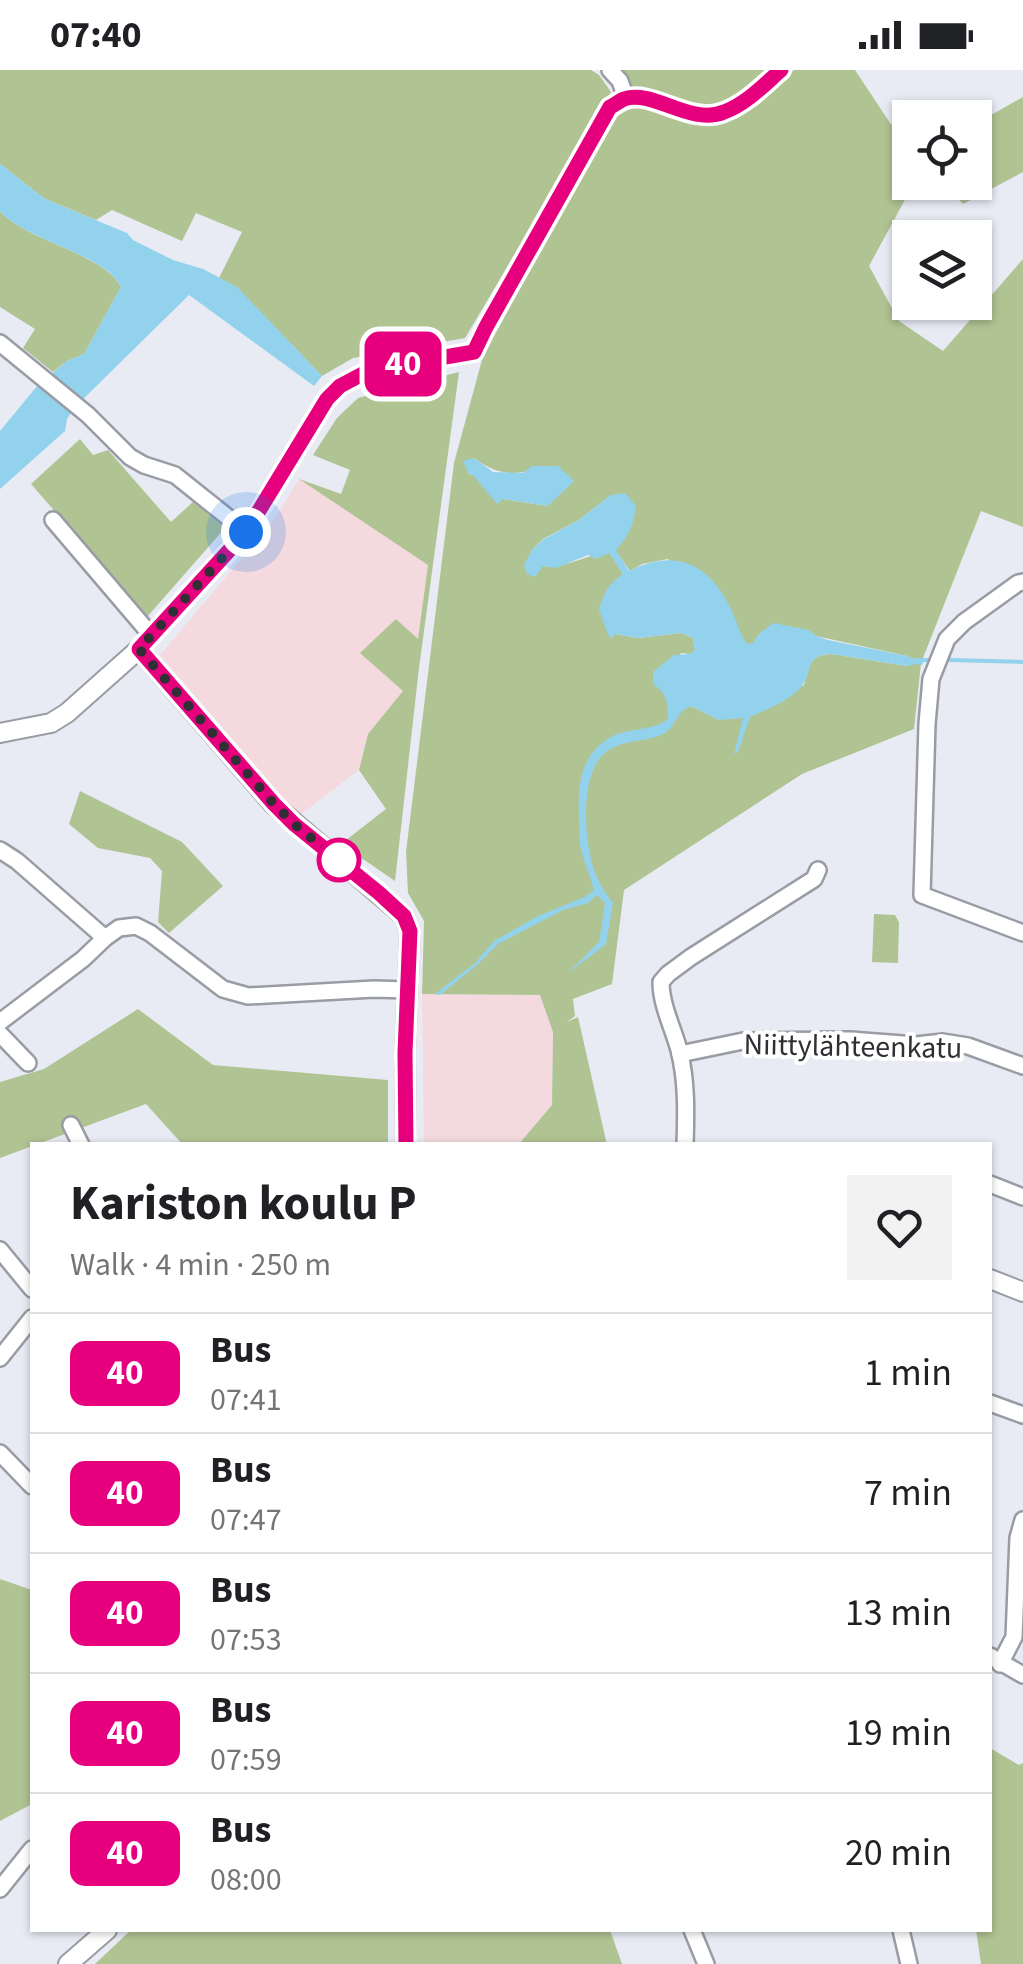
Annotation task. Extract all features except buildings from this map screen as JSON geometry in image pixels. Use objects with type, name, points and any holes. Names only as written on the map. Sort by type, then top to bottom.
[{"type":"street","points":[[610,70],[620,81],[626,98]]},
{"type":"street","points":[[0,733],[51,723],[67,713],[145,642],[246,532],[327,399],[340,386],[370,370],[474,352],[610,107],[626,98],[651,100],[691,114],[722,114],[757,92],[781,70]]},
{"type":"street","points":[[0,343],[88,415],[130,456],[175,475],[246,532]]},
{"type":"street","points":[[52,520],[274,804],[404,916],[410,931],[406,1142]]},
{"type":"street","points":[[1023,582],[947,638],[930,679],[922,895],[1023,933]]},
{"type":"street","points":[[0,850],[18,860],[104,938]]},
{"type":"street","points":[[685,1142],[686,1095],[680,1054],[661,982],[691,956],[814,879],[818,870]]},
{"type":"street","points":[[0,1022],[83,959],[104,938],[119,928],[136,926],[222,989],[248,996],[408,990]]},
{"type":"street","points":[[0,1034],[28,1063]]},
{"type":"street","name":"Niittylähteenkatu","points":[[680,1054],[743,1041],[850,1040],[916,1045],[942,1042],[968,1046],[1023,1066]]},
{"type":"street","points":[[71,1125],[80,1142]]},
{"type":"street","points":[[992,1185],[1023,1196]]},
{"type":"street","points":[[0,1250],[30,1287]]},
{"type":"street","points":[[992,1281],[1023,1292]]},
{"type":"street","points":[[0,1358],[30,1320]]},
{"type":"street","points":[[992,1404],[1023,1415]]},
{"type":"street","points":[[0,1453],[30,1484]]},
{"type":"street","points":[[1023,1520],[1018,1538],[1014,1637],[995,1660],[1023,1676]]},
{"type":"street","points":[[0,1889],[30,1852]]},
{"type":"street","points":[[68,1964],[105,1932]]},
{"type":"street","points":[[693,1932],[706,1964]]},
{"type":"street","points":[[901,1932],[909,1964]]},
{"type":"shaded area","points":[[299,479],[428,564],[418,640],[403,691],[368,734],[359,770],[300,815],[160,655],[274,520]]},
{"type":"shaded area","points":[[422,994],[540,995],[553,1032],[552,1105],[521,1142],[424,1142]]},
{"type":"green space","points":[[0,70],[591,70],[611,92],[465,338],[353,358],[322,376],[237,288],[219,278],[242,232],[196,213],[182,241],[112,210],[96,220],[45,199],[0,164]]},
{"type":"green space","points":[[621,70],[770,70],[748,89],[717,104],[689,104],[655,92],[632,93]]},
{"type":"green space","points":[[794,70],[855,70],[892,126],[892,200],[905,200],[869,266],[892,308],[892,320],[898,320],[943,351],[970,320],[992,320],[992,295],[1023,259],[1023,527],[981,511],[921,663],[914,729],[802,774],[624,890],[612,984],[573,999],[575,1016],[567,1022],[578,1017],[606,1142],[521,1142],[552,1105],[553,1032],[540,995],[422,994],[424,921],[408,893],[406,852],[454,463],[483,356],[610,124],[638,108],[693,124],[707,125],[736,117]],"holes":[[[474,458],[496,470],[524,472],[558,466],[548,506],[503,499],[469,474],[468,469]],[[611,495],[615,550],[630,571],[642,564],[668,559],[747,644],[753,644],[759,634],[816,636],[919,662],[907,666],[824,655],[812,662],[804,685],[719,720],[691,706],[684,709],[663,691],[681,653],[695,650],[693,638],[681,633],[638,638],[615,634],[611,638],[605,621],[623,574],[609,552],[567,564],[543,566],[532,550]]]},
{"type":"green space","points":[[1023,97],[1023,172],[992,189],[992,114]]},
{"type":"green space","points":[[0,211],[28,231],[99,265],[121,287],[84,354],[53,372],[23,348],[35,329],[0,307]]},
{"type":"green space","points":[[459,372],[395,881],[341,844],[386,809],[359,770],[368,734],[403,691],[360,653],[396,619],[418,639],[428,565],[299,479],[341,494],[350,470],[313,455],[337,418],[358,398]]},
{"type":"green space","points":[[80,439],[93,455],[108,450],[171,522],[193,502],[225,528],[147,617],[31,484]]},
{"type":"green space","points":[[80,791],[182,842],[223,886],[169,933],[158,922],[162,871],[150,858],[98,848],[69,824]]},
{"type":"green space","points":[[874,914],[895,915],[899,922],[898,963],[872,962]]},
{"type":"green space","points":[[138,1009],[213,1065],[388,1080],[388,1142],[180,1142],[146,1104],[43,1142],[30,1142],[30,1147],[0,1158],[0,1082],[44,1069]]},
{"type":"green space","points":[[0,1579],[30,1589],[30,1805],[0,1821]]},
{"type":"green space","points":[[992,1749],[1019,1765],[1023,1763],[1023,1964],[981,1964],[976,1932],[992,1932]]},
{"type":"green space","points":[[129,1932],[611,1932],[622,1964],[95,1964]]},
{"type":"water","points":[[0,164],[45,199],[127,233],[173,260],[203,269],[237,287],[322,376],[314,386],[189,295],[75,407],[65,431],[0,489],[0,431],[38,385],[67,361],[84,354],[121,287],[99,265],[28,231],[0,211]]},
{"type":"water","points":[[474,458],[493,472],[523,473],[532,466],[558,466],[574,481],[548,506],[503,499],[497,504],[469,474],[463,461]]},
{"type":"water","points":[[625,493],[636,506],[635,513],[627,536],[616,550],[629,571],[646,564],[676,561],[701,571],[722,593],[747,644],[773,623],[809,630],[828,640],[907,656],[921,663],[907,666],[831,654],[816,657],[796,692],[750,717],[734,754],[743,718],[719,720],[691,706],[665,733],[606,752],[591,775],[586,808],[594,870],[613,903],[606,944],[567,974],[599,942],[605,903],[597,895],[588,903],[563,910],[498,944],[440,995],[435,994],[475,963],[494,941],[594,890],[580,842],[579,797],[586,764],[609,738],[668,719],[666,699],[653,684],[653,672],[674,655],[695,650],[693,638],[681,633],[638,638],[615,634],[611,639],[599,610],[607,589],[623,574],[609,553],[596,559],[588,555],[556,568],[543,566],[535,577],[527,574],[524,565],[544,539],[579,520],[611,495]]},
{"type":"waterway","points":[[921,663],[914,660],[929,660]]},
{"type":"waterway","points":[[949,660],[1023,662]]},
{"type":"bus line","name":"40","points":[[406,1142],[410,931],[404,916],[274,804],[139,649],[246,532],[327,399],[340,386],[370,370],[474,352],[610,107],[626,98],[651,100],[691,114],[722,114],[757,92],[781,70]]},
{"type":"route","points":[[246,532],[139,649],[274,804],[339,860]]}]
